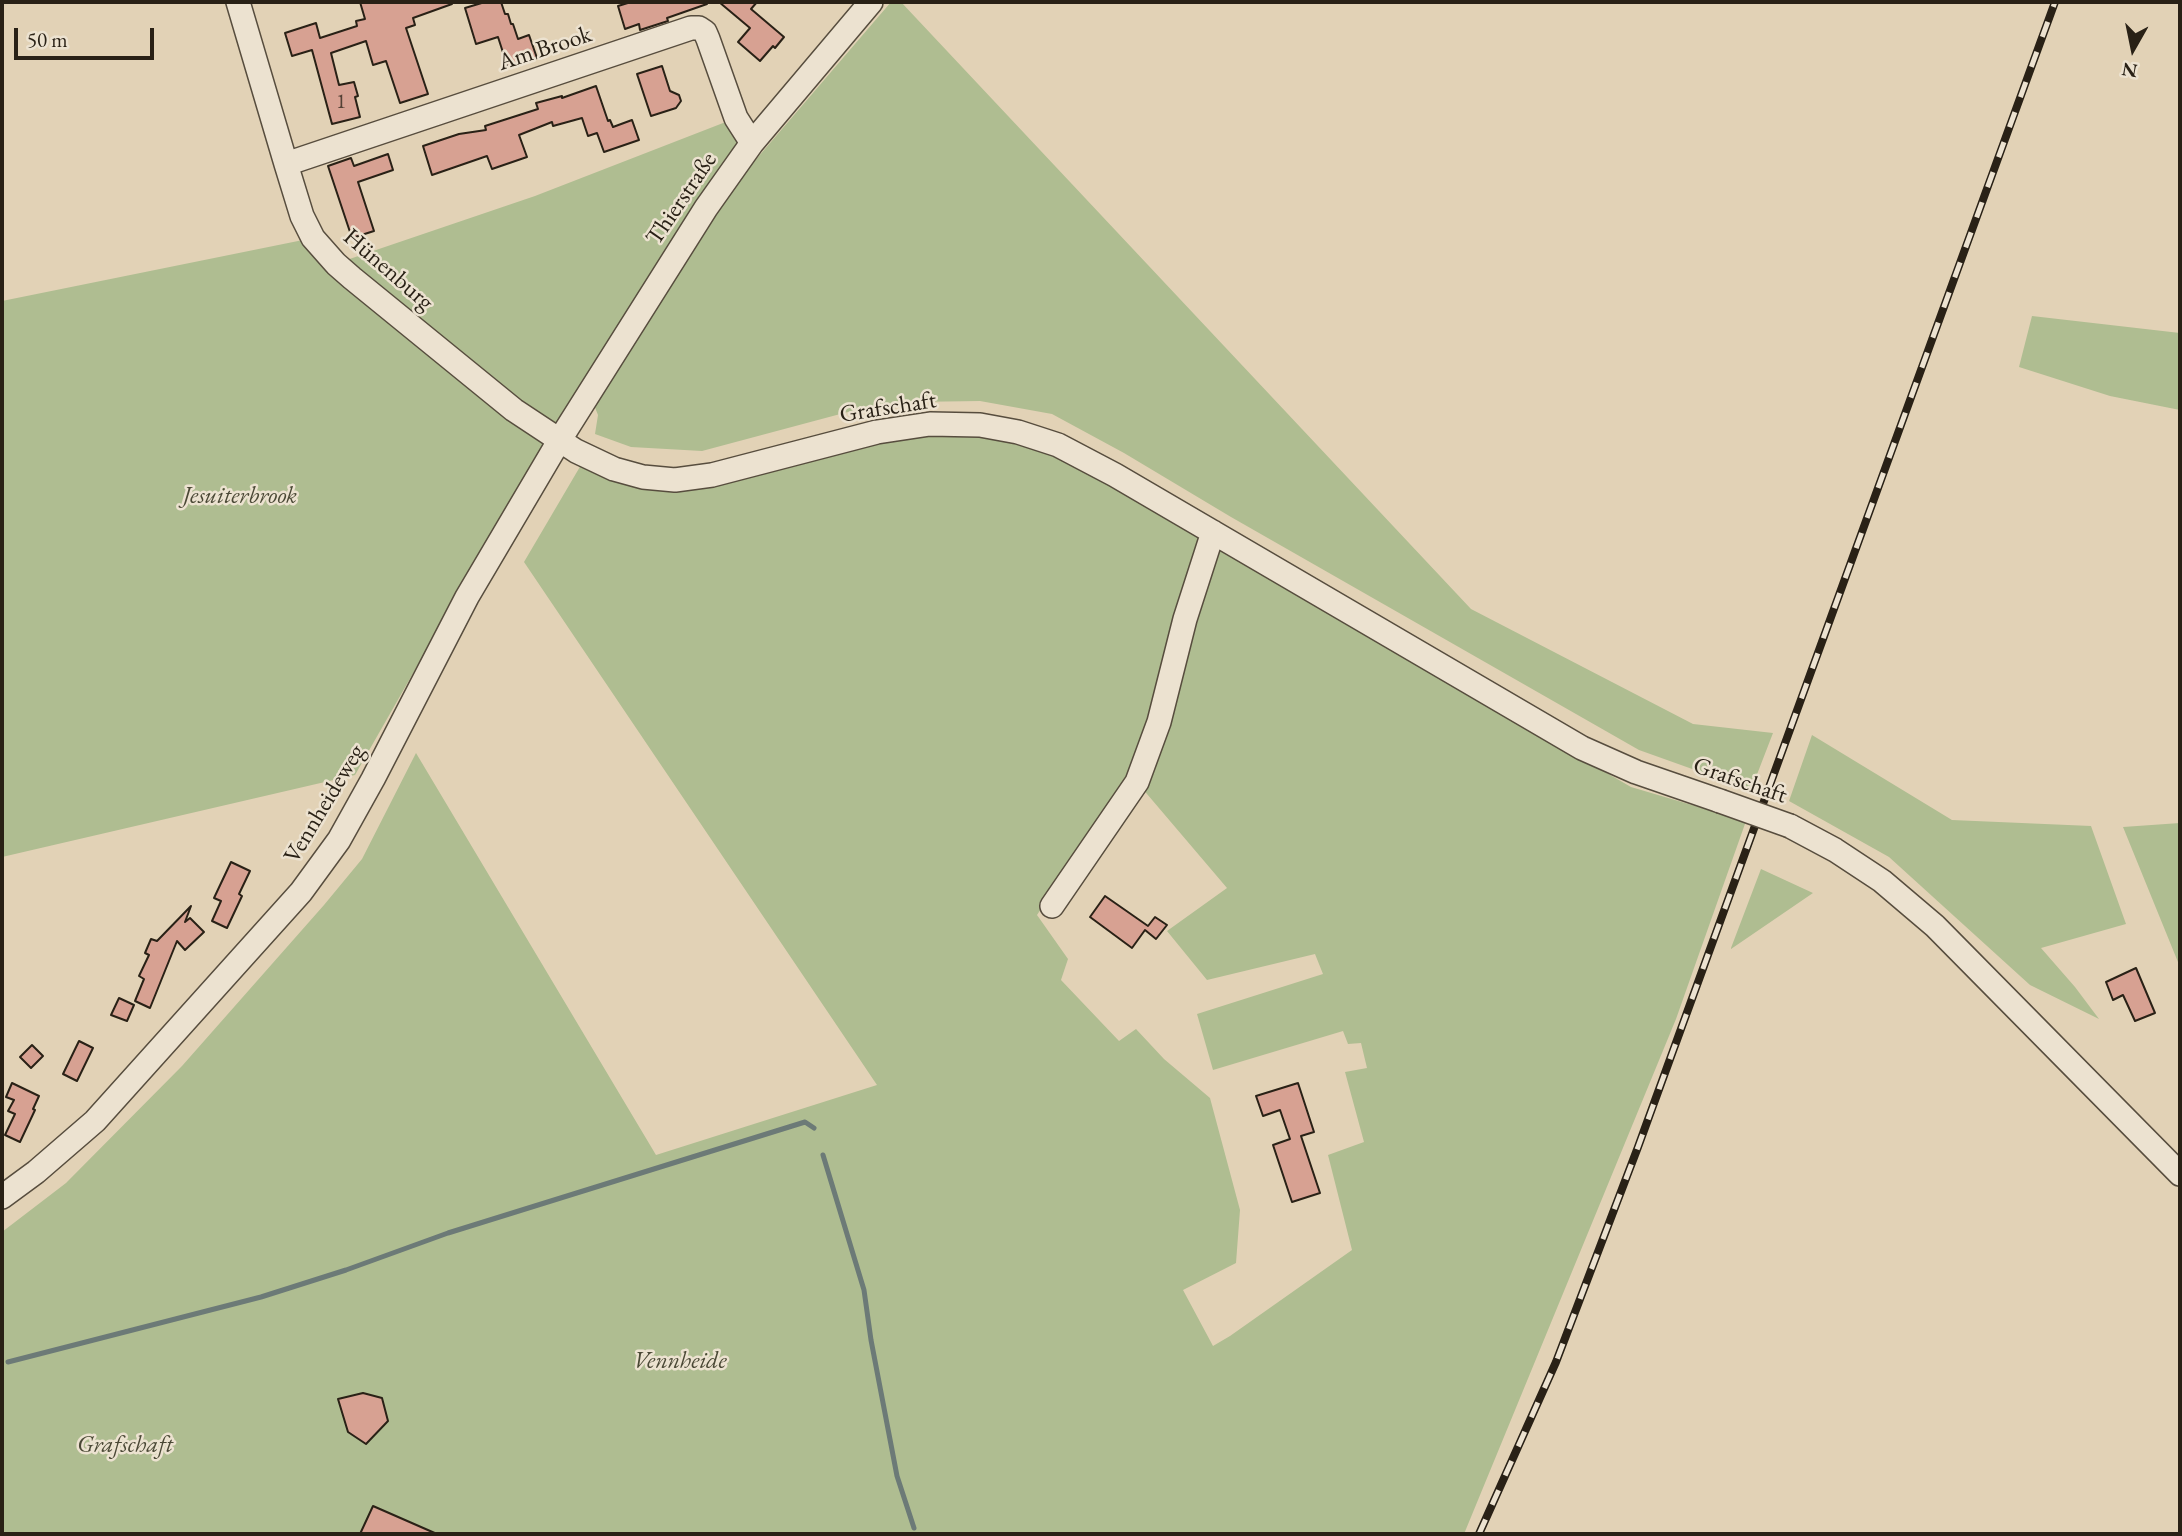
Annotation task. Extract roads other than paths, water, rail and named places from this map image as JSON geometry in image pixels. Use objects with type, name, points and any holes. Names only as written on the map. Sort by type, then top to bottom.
[{"type":"street","name":"Hünenburg","points":[[239,2],[302,216],[313,238],[336,264],[513,410],[559,441]]},
{"type":"street","name":"Thierstraße","points":[[559,441],[706,208],[752,143],[871,2]]},
{"type":"street","name":"Am Brook","points":[[286,164],[691,28],[699,28],[705,32],[736,118],[752,143]]},
{"type":"street","name":"Grafschaft","points":[[559,441],[614,469],[643,477],[675,480],[734,471],[877,432],[930,424],[980,425],[1018,432],[1058,445],[1213,532],[1582,748],[1636,772],[1790,826],[1835,850],[1882,881],[1935,926],[2180,1174]]},
{"type":"street","name":"Vennheideweg","points":[[2,1197],[36,1172],[95,1121],[301,892],[324,861],[339,840],[373,779],[467,597],[559,441]]},
{"type":"street","points":[[1052,906],[1137,782],[1159,722],[1185,620],[1213,532]]},
{"type":"waterway","points":[[8,1362],[261,1297],[448,1233],[805,1122],[814,1128]]},
{"type":"waterway","points":[[823,1155],[864,1290],[897,1476],[914,1528]]},
{"type":"railway","points":[[1479,1534],[1556,1362],[1638,1147],[2055,2]]},
{"type":"park label","name":"Jesuiterbrook","points":[[240,496]]},
{"type":"park label","name":"Vennheide","points":[[680,1361]]}]
